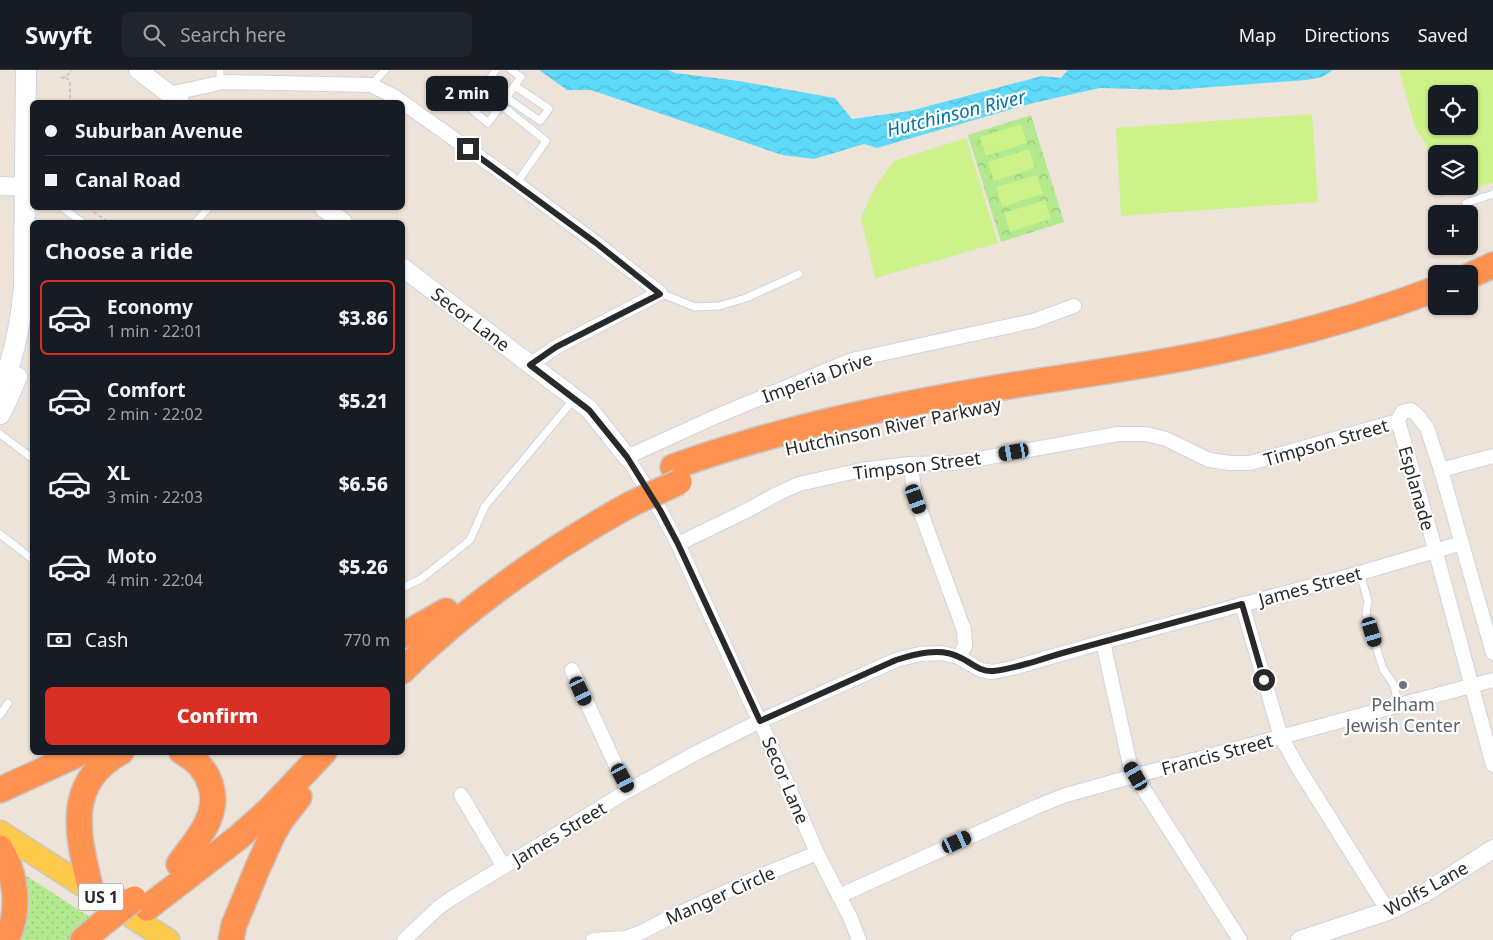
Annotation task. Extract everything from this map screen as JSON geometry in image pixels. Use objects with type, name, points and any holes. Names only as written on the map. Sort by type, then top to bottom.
[{"type":"highway","points":[[1478,272],[1493,265]]},
{"type":"highway","points":[[1478,288],[1493,282]]},
{"type":"highway","name":"Hutchinson River Parkway","points":[[405,647],[446,610],[497,569],[568,521],[676,475],[718,452],[754,441],[896,407],[989,389],[1194,356],[1261,342],[1343,320],[1428,292]]},
{"type":"highway","name":"Hutchinson River Parkway","points":[[676,475],[916,418],[1002,402],[1180,374],[1269,357],[1337,339],[1428,308]]},
{"type":"highway","name":"Hutchinson River Parkway","points":[[405,668],[472,610],[523,570],[575,536],[628,496]]},
{"type":"highway","points":[[405,634],[446,610]]},
{"type":"highway","points":[[0,790],[76,755]]},
{"type":"highway","points":[[91,891],[79,839],[81,802],[86,788],[98,769],[116,755]]},
{"type":"highway","points":[[179,864],[206,824],[212,809],[213,800],[211,785],[205,772],[196,761],[187,755]]},
{"type":"highway","points":[[83,940],[109,932],[179,864],[246,811],[300,755]]},
{"type":"highway","points":[[140,903],[220,852],[255,823],[321,755]]},
{"type":"highway","points":[[230,935],[258,867],[281,820],[334,755]]},
{"type":"highway","points":[[0,848],[8,864],[15,896],[15,912],[6,940]]},
{"type":"main road","points":[[0,390],[14,349],[22,307],[29,187],[26,70]]},
{"type":"main road","points":[[37,70],[37,100]]},
{"type":"main road","points":[[0,414],[21,364],[30,322]]},
{"type":"main road","name":"US 1","points":[[0,832],[168,940]]},
{"type":"street","points":[[138,70],[174,98],[220,76],[371,85],[399,100]]},
{"type":"street","points":[[405,104],[596,243],[660,294],[556,347],[530,365]]},
{"type":"street","points":[[0,186],[29,187]]},
{"type":"street","points":[[327,210],[340,220]]},
{"type":"street","name":"Secor Lane","points":[[405,269],[589,410],[627,457],[660,510],[678,544],[760,721],[817,853],[860,940]]},
{"type":"street","name":"Imperia Drive","points":[[627,457],[717,416],[852,360],[1033,320],[1074,306]]},
{"type":"street","name":"Esplanade","points":[[1493,653],[1490,628],[1427,428],[1411,410],[1402,412],[1398,421],[1493,766]]},
{"type":"street","name":"Timpson Street","points":[[678,544],[800,484],[861,470],[910,464],[956,463],[1118,434],[1146,434],[1166,439],[1209,460],[1250,463],[1398,421]]},
{"type":"street","points":[[1441,470],[1493,456]]},
{"type":"street","points":[[910,464],[916,499],[964,630],[965,646],[959,657]]},
{"type":"street","name":"James Street","points":[[404,940],[438,908],[629,790],[760,721],[902,658],[929,653],[950,654],[981,670],[992,672],[1012,668],[1360,573],[1462,543]]},
{"type":"street","points":[[1242,604],[1281,737],[1388,911]]},
{"type":"street","points":[[1103,642],[1130,765],[1240,940]]},
{"type":"street","points":[[572,670],[629,790]]},
{"type":"street","name":"Francis Street","points":[[839,896],[1038,806],[1070,794],[1398,704],[1493,680]]},
{"type":"street","points":[[460,795],[504,867]]},
{"type":"street","name":"Wolfs Lane","points":[[1300,940],[1388,911],[1423,894],[1493,849]]},
{"type":"street","name":"Manger Circle","points":[[593,940],[625,938],[642,932],[758,877],[817,853]]},
{"type":"lane","points":[[371,85],[384,70]]},
{"type":"lane","points":[[496,70],[469,107],[488,122],[521,77],[511,70]]},
{"type":"lane","points":[[506,98],[540,121],[549,109],[515,86]]},
{"type":"lane","points":[[501,106],[546,141],[516,184]]},
{"type":"lane","points":[[1466,203],[1493,194]]},
{"type":"lane","points":[[66,210],[79,220]]},
{"type":"lane","points":[[198,220],[206,210]]},
{"type":"lane","points":[[660,294],[696,307],[719,306],[746,298],[799,274]]},
{"type":"lane","points":[[405,587],[421,579],[470,540],[485,506],[574,398]]},
{"type":"lane","points":[[0,434],[30,456]]},
{"type":"lane","points":[[0,534],[30,557]]},
{"type":"lane","points":[[1360,573],[1368,600],[1366,614],[1383,668],[1394,685],[1398,704]]},
{"type":"lane","points":[[0,715],[8,703]]},
{"type":"path","points":[[61,78],[66,77],[72,70]]},
{"type":"path","points":[[66,77],[70,82],[70,100]]},
{"type":"path","points":[[91,210],[105,220]]},
{"type":"green space","points":[[1399,70],[1493,70],[1493,183],[1478,187],[1478,145],[1428,145],[1428,153],[1425,142],[1415,127]]},
{"type":"green space","points":[[1312,114],[1318,202],[1121,216],[1116,128]]},
{"type":"green space","points":[[1031,115],[1064,222],[1001,242],[968,135]]},
{"type":"green space","points":[[1021,124],[1027,143],[986,156],[980,137]]},
{"type":"green space","points":[[966,138],[998,243],[875,278],[861,218],[875,187],[894,161]]},
{"type":"green space","points":[[1029,149],[1035,168],[994,181],[988,162]]},
{"type":"green space","points":[[1037,175],[1043,194],[1002,207],[996,187]]},
{"type":"green space","points":[[1045,200],[1051,219],[1010,232],[1004,213]]},
{"type":"green space","points":[[19,871],[85,914],[97,919],[69,940],[13,940]]},
{"type":"water","name":"Hutchinson River","points":[[539,70],[668,70],[675,73],[739,81],[835,98],[852,119],[910,111],[1042,76],[1061,78],[1068,70],[1333,70],[1322,77],[1306,80],[1172,90],[1100,88],[1033,103],[877,148],[864,144],[814,159],[782,155],[591,90],[567,90]]},
{"type":"place","name":"Pelham Jewish Center","points":[[1403,685]]},
{"type":"route","points":[[468,149],[596,243],[660,294],[556,347],[530,365],[589,410],[627,457],[660,510],[678,544],[760,721],[896,660],[909,656],[929,653],[950,654],[981,670],[992,672],[1242,604],[1264,680]]}]
